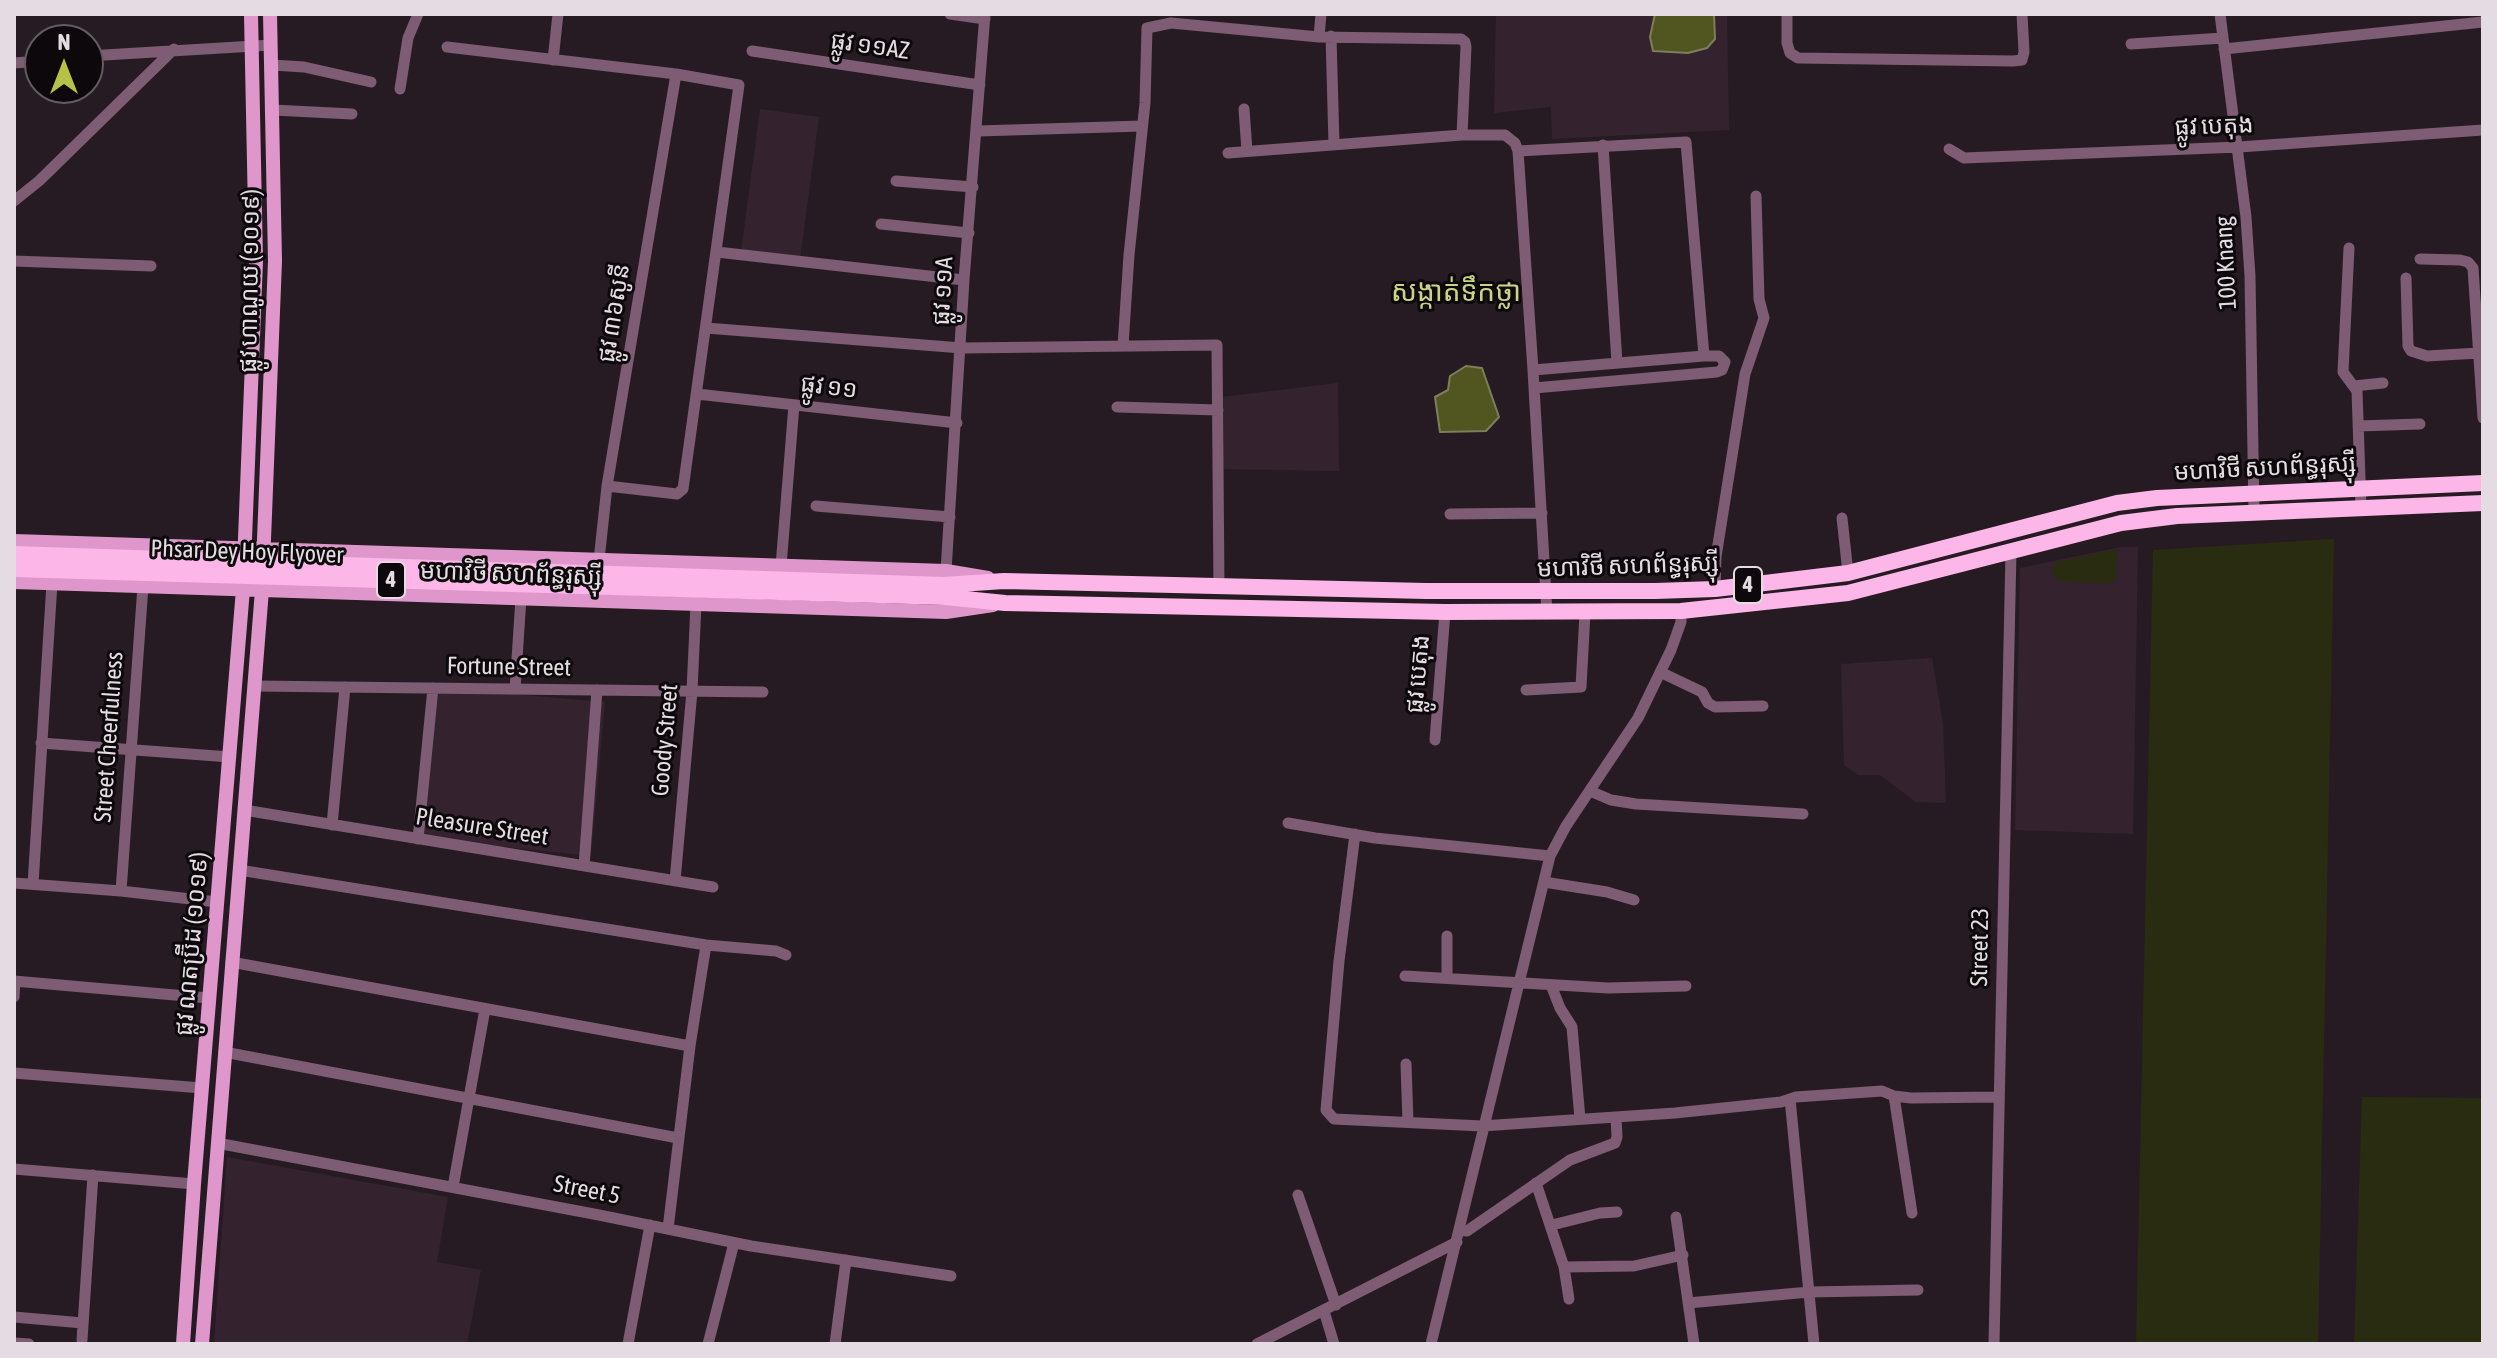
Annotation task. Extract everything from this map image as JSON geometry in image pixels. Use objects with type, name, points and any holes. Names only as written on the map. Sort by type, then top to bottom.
[{"type":"highway","name":"មហាវិថី សហព័ន្ធរុស្ស៊ី","points":[[767,586],[944,585],[1004,581],[1547,593],[1715,589],[1848,573],[2117,503],[2253,491],[2483,483]]},
{"type":"highway","name":"មហាវិថី សហព័ន្ធរុស្ស៊ី","points":[[767,586],[1005,603],[1445,612],[1681,611],[1848,593],[2121,523],[2177,516],[2483,503]]},
{"type":"highway","name":"Phsar Dey Hoy Flyover","points":[[14,554],[767,586]]},
{"type":"highway","name":"Phsar Dey Hoy Flyover","points":[[14,569],[767,586]]},
{"type":"main road","name":"ផ្លូវ ហាណូយ (១០១៩)","points":[[245,549],[256,261],[251,14]]},
{"type":"main road","name":"ផ្លូវ ហាណូយ (១០១៩)","points":[[264,549],[275,261],[270,14]]},
{"type":"main road","name":"មហាវិថី សហព័ន្ធរុស្ស៊ី","points":[[14,541],[946,571],[1004,581]]},
{"type":"main road","points":[[52,583],[64,577],[69,564],[65,552],[53,542]]},
{"type":"main road","name":"ផ្លូវ ណតប្រ៊ីដ (១០១៩)","points":[[183,1344],[245,549]]},
{"type":"main road","name":"ផ្លូវ ណតប្រ៊ីដ (១០១៩)","points":[[202,1344],[264,549]]},
{"type":"main road","points":[[503,598],[494,589],[491,576],[496,564],[506,557]]},
{"type":"main road","name":"មហាវិថី សហព័ន្ធរុស្ស៊ី","points":[[14,582],[946,612],[1005,603]]},
{"type":"street","points":[[400,89],[408,38],[418,14]]},
{"type":"street","points":[[553,60],[558,14]]},
{"type":"street","points":[[950,14],[985,17]]},
{"type":"street","points":[[1321,14],[1334,144]]},
{"type":"street","points":[[1787,14],[1787,43],[1790,53],[1798,58],[2013,61],[2022,60],[2024,52],[2022,14]]},
{"type":"street","name":"100 Knang","points":[[2220,14],[2239,147],[2250,276],[2254,512]]},
{"type":"street","name":"ផ្លូវ ១១A","points":[[946,571],[964,280],[985,17]]},
{"type":"street","points":[[2131,44],[2224,43],[2483,22]]},
{"type":"street","points":[[1123,346],[1147,28],[1171,23],[1325,37],[1461,39],[1465,42],[1462,135]]},
{"type":"street","points":[[104,55],[271,45]]},
{"type":"street","points":[[447,47],[676,74],[736,83],[740,89],[681,493],[607,486]]},
{"type":"street","points":[[14,201],[39,181],[174,49]]},
{"type":"street","name":"ផ្លូវ ១១AZ","points":[[752,51],[980,85]]},
{"type":"street","points":[[272,65],[304,67],[371,82]]},
{"type":"street","name":"ផ្លូវ ៣៦សូនី","points":[[599,560],[607,486],[676,74]]},
{"type":"street","points":[[1244,109],[1247,151]]},
{"type":"street","points":[[273,110],[352,114]]},
{"type":"street","points":[[978,131],[1142,126]]},
{"type":"street","name":"ផ្លូវ បេតុង","points":[[1949,149],[1964,158],[2239,147],[2483,130]]},
{"type":"street","points":[[1228,153],[1462,135],[1505,135],[1511,139],[1518,151],[1547,613]]},
{"type":"street","points":[[1518,151],[1686,142],[1704,356]]},
{"type":"street","points":[[1603,145],[1617,363]]},
{"type":"street","points":[[896,181],[973,187]]},
{"type":"street","points":[[1715,589],[1716,557],[1745,374],[1764,318],[1759,299],[1756,196]]},
{"type":"street","points":[[881,224],[969,233]]},
{"type":"street","points":[[2349,248],[2343,372],[2357,391],[2355,508]]},
{"type":"street","points":[[717,252],[964,280]]},
{"type":"street","points":[[2420,259],[2460,260],[2468,262],[2473,268],[2483,418]]},
{"type":"street","points":[[14,261],[151,266]]},
{"type":"street","points":[[2406,278],[2408,346],[2411,351],[2427,356],[2479,353]]},
{"type":"street","points":[[706,328],[962,348],[1217,345],[1219,587]]},
{"type":"street","points":[[1533,370],[1704,356],[1719,356],[1723,359],[1724,367],[1717,372],[1534,388]]},
{"type":"street","points":[[2354,386],[2383,383]]},
{"type":"street","name":"ផ្លូវ ១១","points":[[697,394],[957,423]]},
{"type":"street","points":[[781,566],[794,405]]},
{"type":"street","points":[[1117,407],[1218,410]]},
{"type":"street","points":[[2358,426],[2420,424]]},
{"type":"street","points":[[816,506],[950,517]]},
{"type":"street","points":[[1450,514],[1542,513]]},
{"type":"street","points":[[1842,518],[1848,573]]},
{"type":"street","name":"Street 23","points":[[1994,1344],[2011,551]]},
{"type":"street","points":[[33,884],[52,583]]},
{"type":"street","name":"Street Cheerfulness","points":[[121,891],[143,586]]},
{"type":"street","points":[[515,689],[521,598]]},
{"type":"street","name":"Goody Street","points":[[675,881],[692,691],[696,604]]},
{"type":"street","points":[[1431,1344],[1550,856],[1566,826],[1638,718],[1681,622],[1681,611]]},
{"type":"street","name":"ផ្លូវ បេតុង","points":[[1435,740],[1445,612]]},
{"type":"street","points":[[1526,690],[1581,687],[1585,613]]},
{"type":"street","points":[[1660,672],[1702,692],[1708,703],[1715,707],[1763,706]]},
{"type":"street","name":"Fortune Street","points":[[255,686],[763,692]]},
{"type":"street","points":[[332,825],[345,687]]},
{"type":"street","points":[[418,839],[433,688]]},
{"type":"street","points":[[584,866],[597,690]]},
{"type":"street","points":[[41,743],[230,757]]},
{"type":"street","points":[[1590,791],[1611,800],[1636,804],[1803,814]]},
{"type":"street","name":"Pleasure Street","points":[[244,810],[713,887]]},
{"type":"street","points":[[1288,823],[1375,838],[1550,856]]},
{"type":"street","points":[[1355,834],[1339,961],[1326,1110],[1334,1119],[1482,1126],[1718,1109],[1882,1091],[1894,1096],[1999,1097]]},
{"type":"street","points":[[239,870],[706,945],[776,951],[786,955]]},
{"type":"street","points":[[1544,882],[1607,892],[1634,900]]},
{"type":"street","points":[[14,883],[217,902]]},
{"type":"street","points":[[1447,936],[1447,978]]},
{"type":"street","points":[[668,1229],[690,1046],[706,945]]},
{"type":"street","points":[[231,962],[690,1046]]},
{"type":"street","points":[[1405,976],[1608,988],[1686,986]]},
{"type":"street","points":[[14,997],[14,981],[209,998]]},
{"type":"street","points":[[1551,985],[1572,1027],[1580,1119]]},
{"type":"street","points":[[453,1187],[485,1009]]},
{"type":"street","points":[[224,1052],[678,1138]]},
{"type":"street","points":[[1406,1064],[1408,1122]]},
{"type":"street","points":[[14,1073],[202,1088]]},
{"type":"street","points":[[1894,1096],[1912,1213]]},
{"type":"street","points":[[1790,1099],[1814,1344]]},
{"type":"street","points":[[1257,1344],[1336,1305],[1459,1236],[1570,1160],[1615,1143],[1616,1117]]},
{"type":"street","name":"Street 5","points":[[217,1143],[734,1243],[951,1276]]},
{"type":"street","points":[[14,1169],[194,1184]]},
{"type":"street","points":[[82,1340],[93,1175]]},
{"type":"street","points":[[1536,1183],[1564,1267],[1569,1299]]},
{"type":"street","points":[[1298,1195],[1336,1305]]},
{"type":"street","points":[[1552,1225],[1617,1212]]},
{"type":"street","points":[[1676,1217],[1694,1344]]},
{"type":"street","points":[[628,1344],[650,1225]]},
{"type":"street","points":[[708,1344],[734,1243]]},
{"type":"street","points":[[1564,1267],[1634,1266],[1683,1255]]},
{"type":"street","points":[[835,1344],[846,1260]]},
{"type":"street","points":[[1688,1303],[1809,1292],[1918,1290]]},
{"type":"street","points":[[1324,1311],[1334,1344]]},
{"type":"street","points":[[14,1317],[83,1323]]},
{"type":"street","points":[[14,1343],[29,1344]]},
{"type":"shaded area","points":[[1496,14],[1727,14],[1729,130],[1552,139],[1551,107],[1494,113]]},
{"type":"shaded area","points":[[1655,14],[1714,14],[1715,39],[1707,48],[1688,53],[1653,51],[1650,37]]},
{"type":"shaded area","points":[[760,109],[819,117],[800,259],[741,252]]},
{"type":"shaded area","points":[[1466,366],[1482,368],[1499,417],[1486,431],[1440,432],[1435,397],[1448,390],[1450,376]]},
{"type":"shaded area","points":[[1338,383],[1339,471],[1221,469],[1221,397]]},
{"type":"shaded area","points":[[2334,539],[2318,1344],[2136,1344],[2153,550]]},
{"type":"shaded area","points":[[2121,547],[2138,547],[2133,834],[2015,830],[2020,568]]},
{"type":"shaded area","points":[[2117,549],[2116,580],[2110,583],[2065,582],[2055,578],[2053,563]]},
{"type":"shaded area","points":[[1932,658],[1943,724],[1946,803],[1916,802],[1880,775],[1858,775],[1844,765],[1841,664]]},
{"type":"shaded area","points":[[430,687],[605,702],[591,856],[413,837]]},
{"type":"shaded area","points":[[2362,1097],[2483,1098],[2483,1344],[2354,1344]]},
{"type":"shaded area","points":[[227,1157],[448,1197],[437,1262],[481,1270],[467,1344],[214,1344]]},
{"type":"district","name":"សង្កាត់ទឹកថ្លា","points":[[1456,292]]}]
